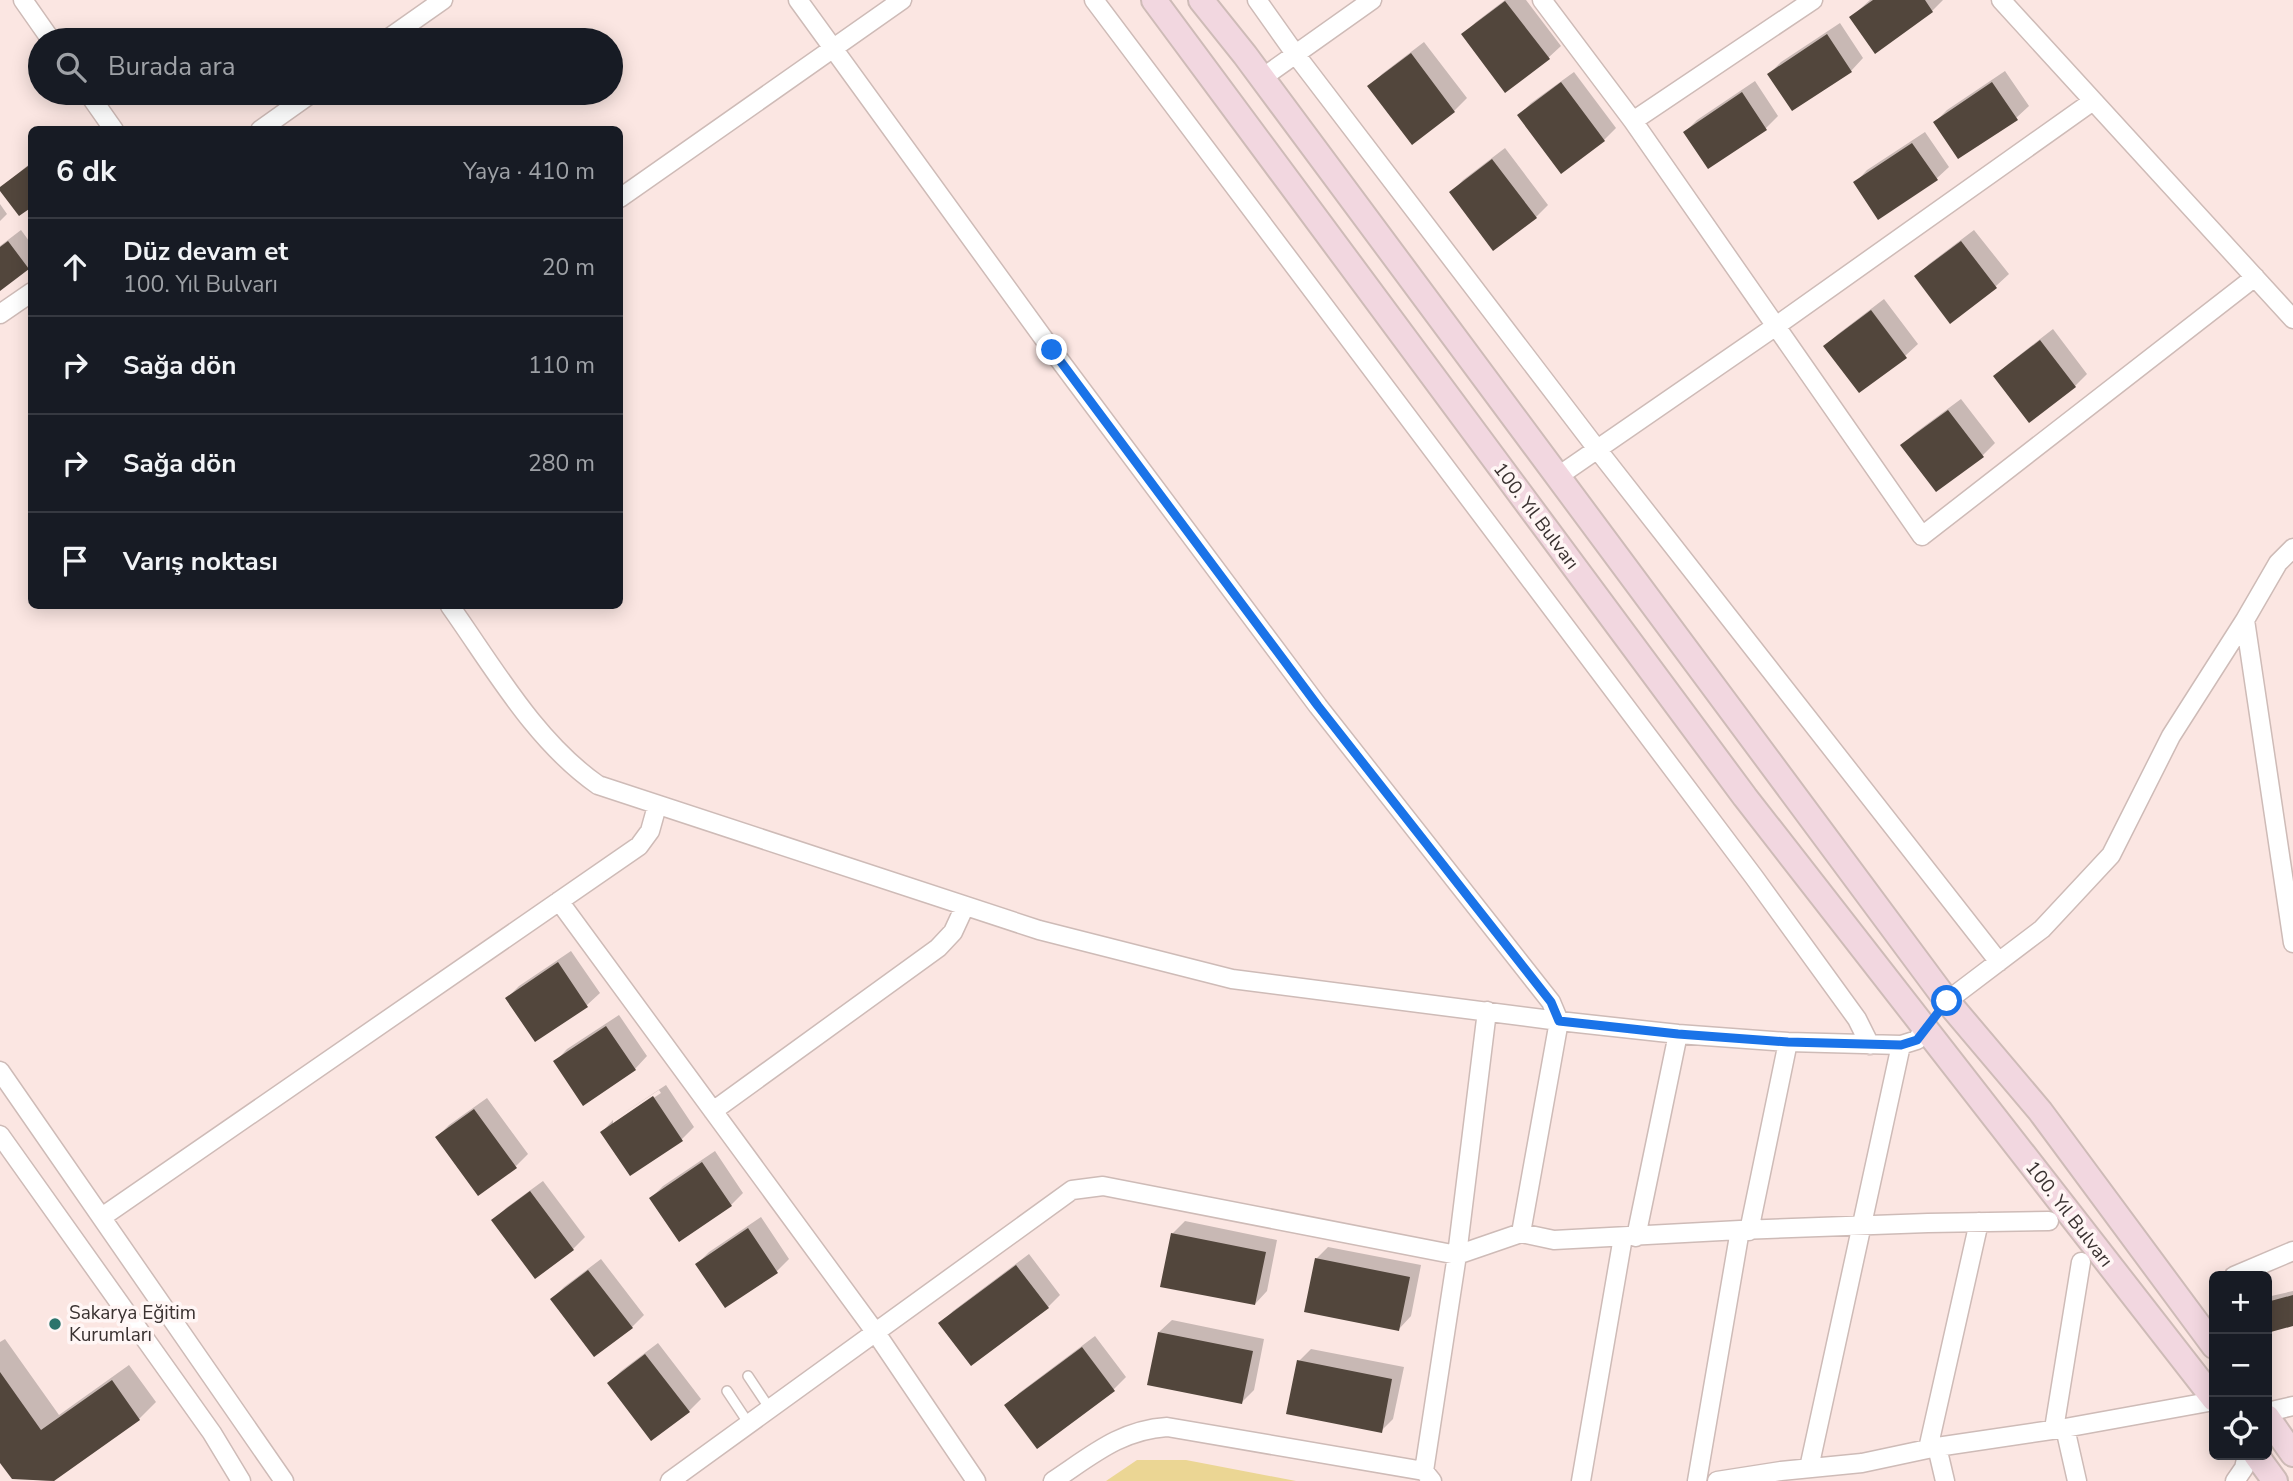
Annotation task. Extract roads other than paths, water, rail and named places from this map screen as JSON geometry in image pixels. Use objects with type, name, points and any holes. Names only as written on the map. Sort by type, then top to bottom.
[{"type":"main road","name":"100. Yıl Bulvarı","points":[[1154,0],[1745,797],[2212,1397]]},
{"type":"main road","name":"100. Yıl Bulvarı","points":[[1201,0],[1262,78],[1947,1001],[2040,1111],[2209,1339]]},
{"type":"main road","points":[[1925,1027],[1947,1001]]},
{"type":"main road","points":[[2272,1424],[2293,1454]]},
{"type":"main road","points":[[2260,1460],[2275,1481]]},
{"type":"street","points":[[23,0],[43,28]]},
{"type":"street","points":[[403,28],[443,0]]},
{"type":"street","points":[[798,0],[1052,350],[1318,706],[1551,1002],[1559,1021],[1521,1233]]},
{"type":"street","points":[[623,196],[902,0]]},
{"type":"street","points":[[1094,0],[1754,877],[1857,1019],[1870,1045]]},
{"type":"street","points":[[1257,0],[1296,55],[1597,449],[1999,962]]},
{"type":"street","points":[[1262,78],[1372,0]]},
{"type":"street","points":[[1542,0],[1633,121],[1922,536],[2255,277]]},
{"type":"street","points":[[1633,121],[1814,0]]},
{"type":"street","points":[[2001,0],[2293,319]]},
{"type":"street","points":[[1557,477],[1776,326],[2093,101]]},
{"type":"street","points":[[96,105],[111,126]]},
{"type":"street","points":[[266,126],[295,105]]},
{"type":"street","points":[[0,314],[28,295]]},
{"type":"street","points":[[1947,1001],[2042,929],[2111,855],[2171,736],[2278,563],[2293,548]]},
{"type":"street","points":[[452,609],[532,721],[562,757],[598,785],[1039,930],[1232,979],[1559,1021],[1678,1034],[1870,1045],[1901,1045],[1917,1040],[1925,1027]]},
{"type":"street","points":[[2245,620],[2286,863],[2293,943]]},
{"type":"street","points":[[102,1217],[639,846],[650,831],[657,806]]},
{"type":"street","points":[[559,901],[876,1332],[976,1481]]},
{"type":"street","points":[[713,1111],[938,948],[953,932],[965,906]]},
{"type":"street","points":[[1054,1481],[1110,1443],[1139,1431],[1167,1427],[1428,1476],[1487,1011]]},
{"type":"street","points":[[1581,1481],[1629,1237],[1678,1034]]},
{"type":"street","points":[[1697,1481],[1744,1231],[1788,1042]]},
{"type":"street","points":[[1809,1468],[1901,1045]]},
{"type":"street","points":[[0,1071],[284,1481]]},
{"type":"street","points":[[0,1135],[212,1433],[242,1481]]},
{"type":"street","points":[[670,1481],[1072,1190],[1102,1186],[1457,1255],[1521,1233],[1554,1240],[1861,1226],[2049,1221]]},
{"type":"street","points":[[1945,1481],[1932,1448],[1979,1222]]},
{"type":"street","points":[[2246,1271],[2293,1251]]},
{"type":"street","points":[[2077,1481],[2059,1428],[2081,1262]]},
{"type":"street","points":[[1717,1481],[1862,1463],[1932,1448],[2209,1401]]},
{"type":"street","points":[[2272,1411],[2293,1406]]},
{"type":"street","points":[[2235,1481],[2246,1460]]},
{"type":"street","points":[[1862,1463],[1866,1481]]},
{"type":"lane","points":[[748,1376],[770,1409]]},
{"type":"lane","points":[[727,1391],[750,1424]]},
{"type":"place","name":"Sakarya Eğitim Kurumları","points":[[55,1324]]}]
